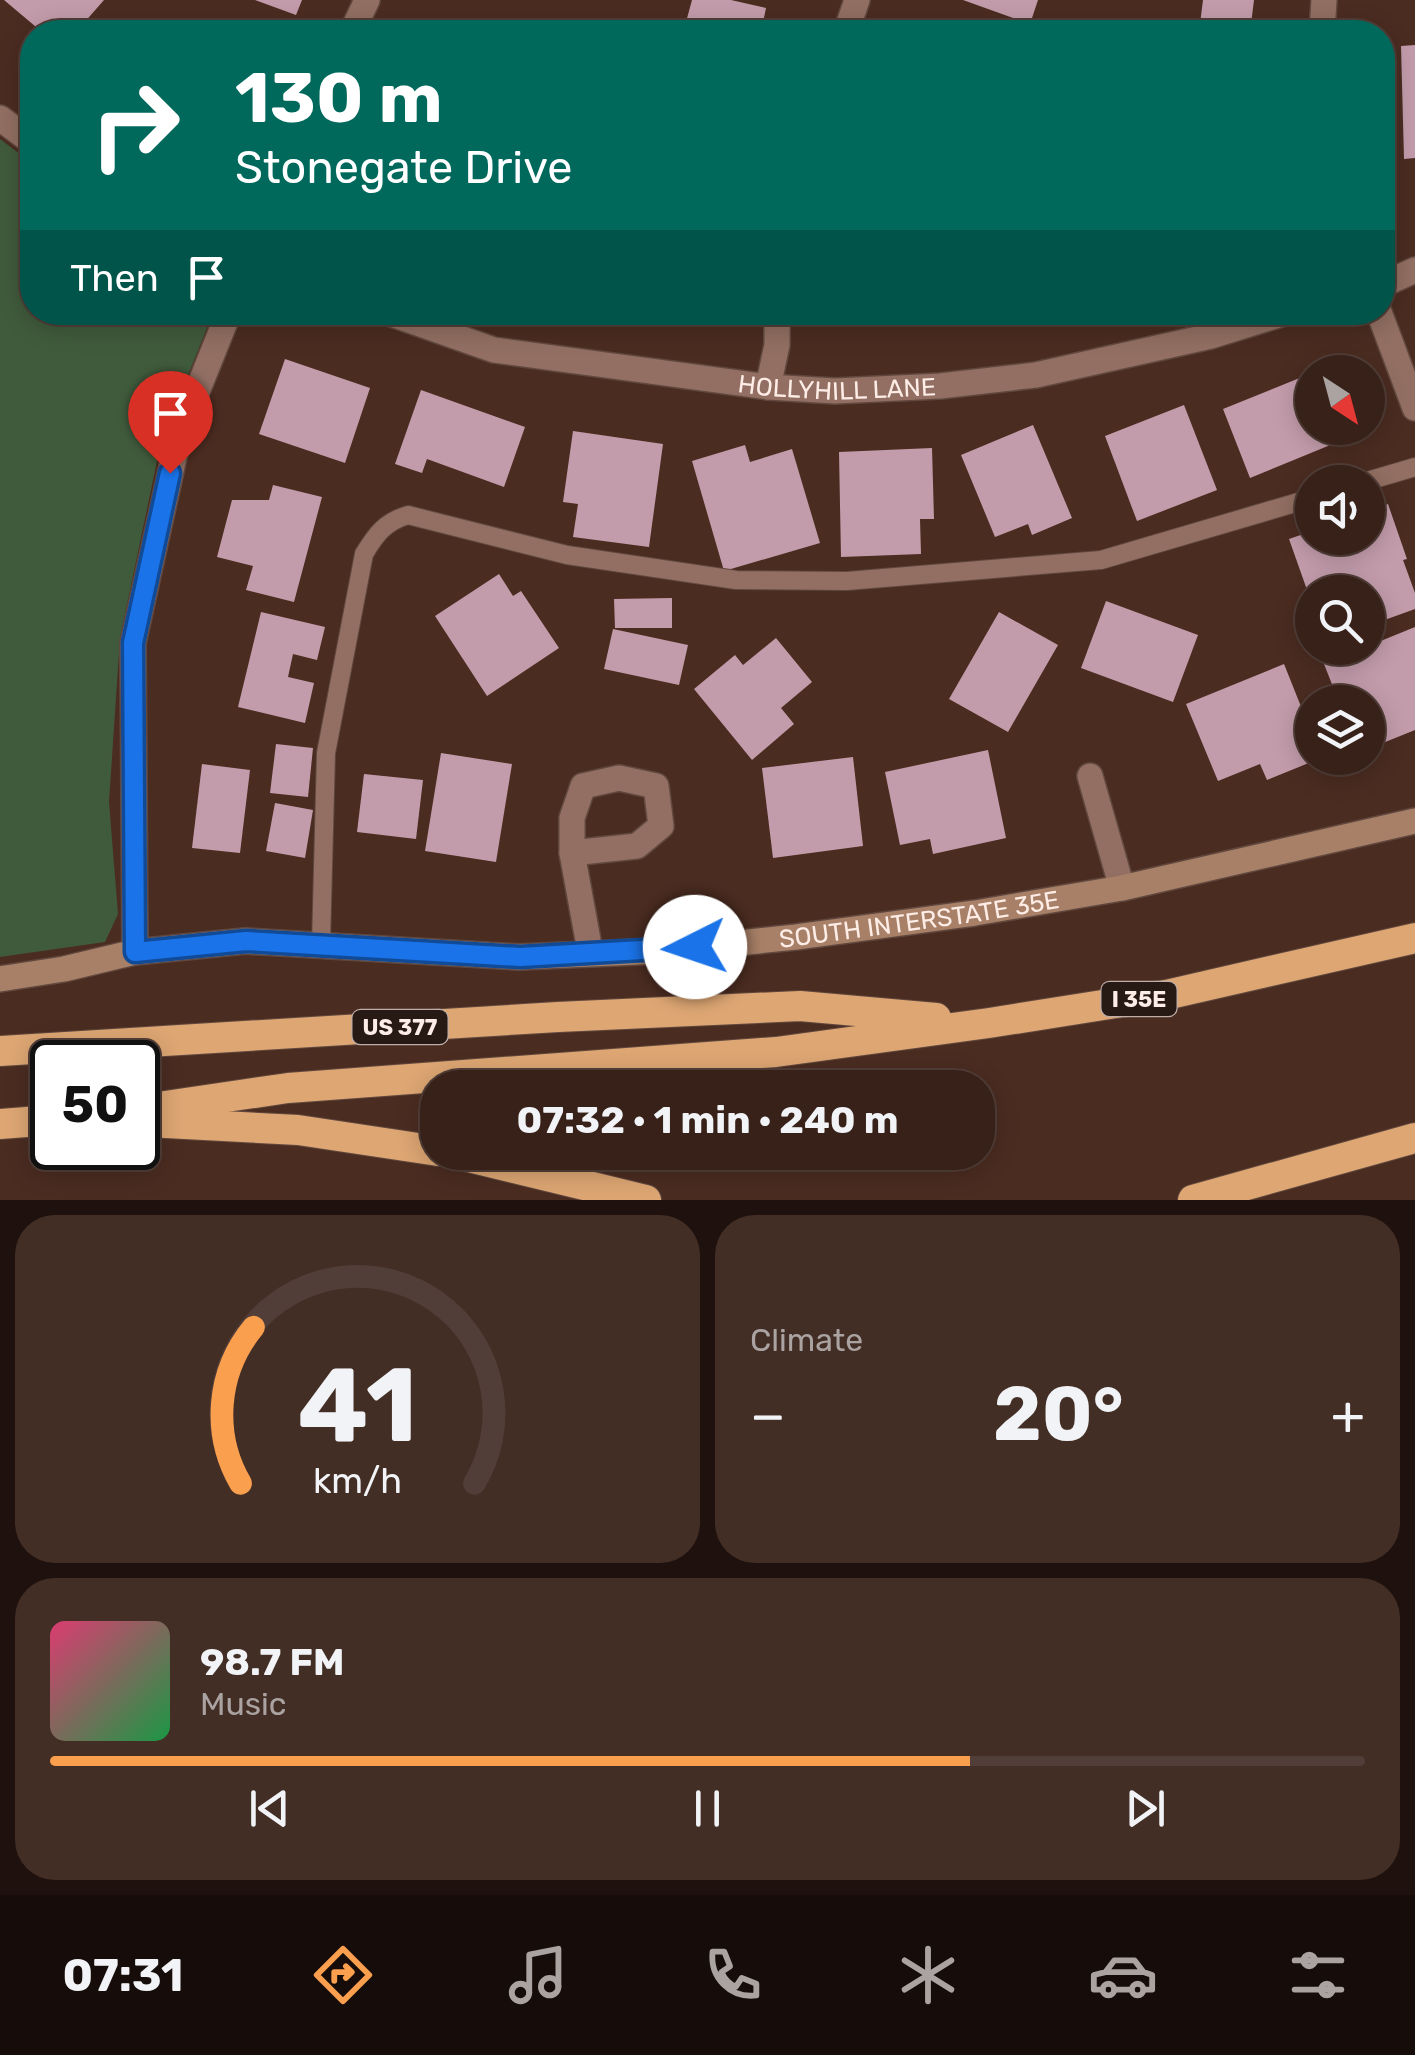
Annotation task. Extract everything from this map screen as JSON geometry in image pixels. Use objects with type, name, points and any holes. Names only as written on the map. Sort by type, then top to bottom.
[{"type":"highway","name":"I 35E","points":[[160,1107],[288,1088],[776,1052],[1166,995],[1415,938]]},
{"type":"highway","name":"US 377","points":[[0,1051],[800,1006],[989,1023]]},
{"type":"highway","points":[[0,1124],[30,1122]]},
{"type":"highway","points":[[160,1122],[298,1130],[420,1148]]},
{"type":"highway","points":[[1193,1200],[1415,1138]]},
{"type":"highway","points":[[522,1170],[646,1200]]},
{"type":"main road","name":"SOUTH INTERSTATE 35E","points":[[0,980],[64,970],[135,952],[246,941],[520,957],[661,950],[796,937],[975,914],[1122,888],[1415,821]]},
{"type":"street","points":[[135,952],[133,643],[178,439],[224,325]]},
{"type":"street","name":"HOLLYHILL LANE","points":[[423,325],[494,350],[768,387],[853,390],[940,386],[1036,375],[1246,325]]},
{"type":"street","points":[[768,387],[777,345],[776,325]]},
{"type":"street","points":[[1384,325],[1415,408]]},
{"type":"street","points":[[1090,776],[1122,888]]},
{"type":"street","points":[[572,853],[590,952]]},
{"type":"lane","points":[[1385,476],[1415,467]]},
{"type":"lane","points":[[322,944],[326,753],[364,554],[379,530],[393,519],[408,515],[567,555],[736,580],[847,582],[1101,560],[1295,503]]},
{"type":"green space","points":[[0,139],[20,154],[20,325],[208,325],[161,442],[120,638],[109,802],[118,914],[105,942],[0,957]]},
{"type":"building","points":[[4,0],[104,0],[86,20],[28,20]]},
{"type":"building","points":[[255,0],[302,0],[296,15]]},
{"type":"building","points":[[692,0],[731,0],[766,8],[764,20],[687,20]]},
{"type":"building","points":[[963,0],[1038,0],[1031,20],[1019,20]]},
{"type":"building","points":[[1203,0],[1254,0],[1252,20],[1200,20]]},
{"type":"building","points":[[1415,45],[1415,158],[1404,159],[1401,46]]},
{"type":"building","points":[[285,359],[370,388],[345,463],[259,434]]},
{"type":"building","points":[[1295,380],[1295,445],[1330,445],[1250,478],[1223,409]]},
{"type":"building","points":[[421,390],[525,427],[504,487],[427,459],[422,473],[395,464]]},
{"type":"building","points":[[1184,405],[1217,490],[1137,521],[1105,436]]},
{"type":"building","points":[[1033,425],[1072,518],[1032,535],[1028,524],[995,537],[961,455]]},
{"type":"building","points":[[573,431],[663,444],[649,547],[573,537],[578,504],[563,502]]},
{"type":"building","points":[[745,445],[750,462],[792,449],[820,543],[724,571],[692,461]]},
{"type":"building","points":[[932,448],[934,519],[920,519],[921,554],[841,557],[839,452]]},
{"type":"building","points":[[273,485],[322,497],[294,602],[246,590],[253,566],[217,557],[232,500],[269,500]]},
{"type":"building","points":[[1388,504],[1407,559],[1403,560],[1415,593],[1415,609],[1385,620],[1385,575],[1302,575],[1289,539],[1295,537],[1295,555],[1385,555]]},
{"type":"building","points":[[499,574],[513,596],[521,591],[559,648],[487,696],[435,616]]},
{"type":"building","points":[[672,598],[672,628],[615,628],[614,599]]},
{"type":"building","points":[[1106,601],[1198,635],[1173,702],[1081,668]]},
{"type":"building","points":[[261,612],[325,627],[317,660],[293,654],[288,677],[314,683],[305,723],[238,707]]},
{"type":"building","points":[[999,612],[1058,645],[1008,732],[949,699]]},
{"type":"building","points":[[1415,627],[1415,730],[1385,742],[1385,685],[1332,685],[1324,665],[1385,665],[1385,639]]},
{"type":"building","points":[[613,629],[688,645],[679,685],[604,669]]},
{"type":"building","points":[[776,638],[812,682],[781,708],[794,724],[752,760],[694,689],[735,655],[743,665]]},
{"type":"building","points":[[1284,664],[1295,692],[1295,769],[1267,780],[1260,764],[1218,781],[1186,704]]},
{"type":"building","points":[[276,744],[313,748],[308,797],[270,793]]},
{"type":"building","points":[[988,750],[1006,838],[933,854],[930,839],[900,845],[885,772]]},
{"type":"building","points":[[441,753],[512,764],[496,862],[425,851]]},
{"type":"building","points":[[853,757],[863,846],[773,858],[762,768]]},
{"type":"building","points":[[202,764],[250,770],[240,853],[192,848]]},
{"type":"building","points":[[364,774],[423,780],[416,839],[357,832]]},
{"type":"building","points":[[275,803],[313,810],[305,858],[266,851]]},
{"type":"route","points":[[170,473],[133,643],[135,952],[246,941],[520,957],[695,947]]}]
